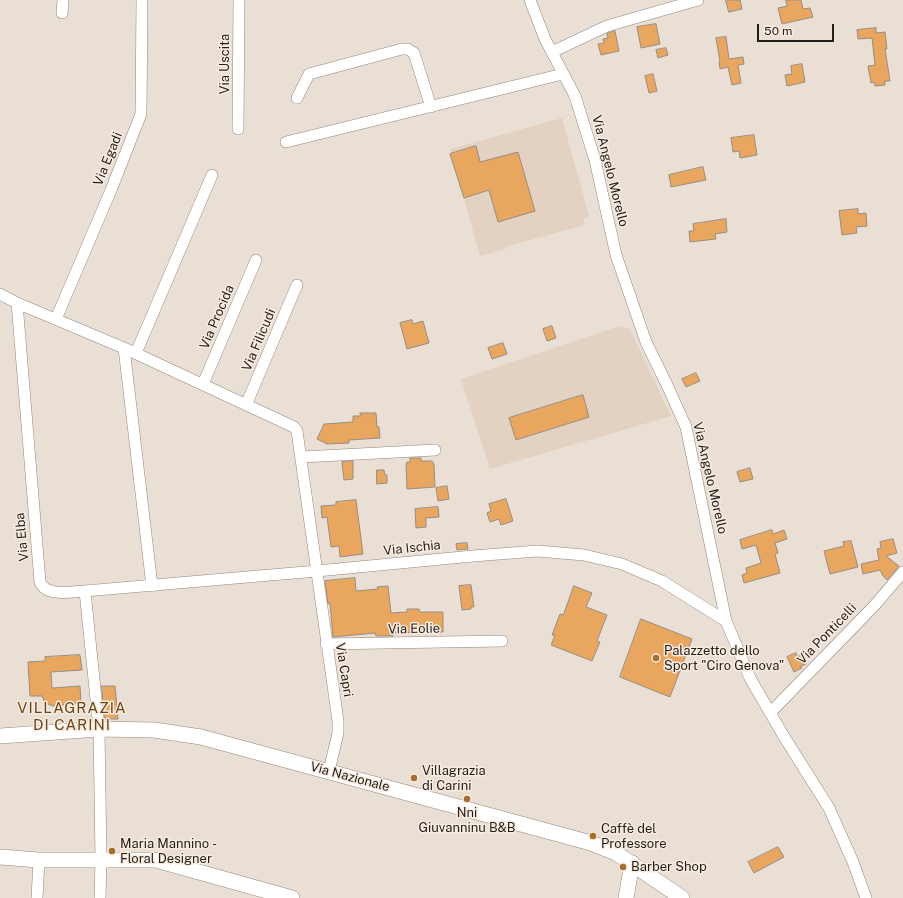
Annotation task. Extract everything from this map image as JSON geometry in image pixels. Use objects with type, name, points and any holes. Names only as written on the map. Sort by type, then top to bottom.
[{"type":"main road","name":"Via Nazionale","points":[[0,736],[99,729],[154,730],[201,737],[591,843],[616,853],[682,898]]},
{"type":"main road","points":[[0,857],[39,860],[156,860],[292,898]]},
{"type":"main road","points":[[626,898],[632,863]]},
{"type":"street","points":[[62,13],[63,0]]},
{"type":"street","name":"Via Egadi","points":[[56,320],[111,190],[141,114],[142,0]]},
{"type":"street","name":"Via Uscita","points":[[238,129],[240,0]]},
{"type":"street","name":"Via Angelo Morello","points":[[530,0],[545,39],[575,96],[595,160],[616,255],[646,342],[686,427],[726,620],[750,678],[770,714],[829,808],[853,862]]},
{"type":"street","points":[[552,52],[607,26],[698,0]]},
{"type":"street","points":[[297,98],[309,74],[402,49],[408,49],[414,53],[431,107]]},
{"type":"street","points":[[286,142],[563,74]]},
{"type":"street","points":[[136,353],[212,175]]},
{"type":"street","name":"Via Procida","points":[[203,384],[256,260]]},
{"type":"street","name":"Via Filicudi","points":[[246,405],[297,285]]},
{"type":"street","points":[[0,294],[56,320],[136,353],[246,405]]},
{"type":"street","name":"Via Elba","points":[[17,303],[40,582],[47,590],[55,592],[85,591]]},
{"type":"street","points":[[124,348],[152,586]]},
{"type":"street","name":"Via Capri","points":[[246,405],[294,427],[299,436],[326,644],[338,720],[338,733],[329,772]]},
{"type":"street","points":[[302,457],[435,450]]},
{"type":"street","name":"Via Ischia","points":[[85,591],[473,556],[537,552],[584,555],[622,564],[662,581],[726,620]]},
{"type":"street","name":"Via Ponticelli","points":[[770,714],[874,606],[903,572]]},
{"type":"street","points":[[85,591],[99,729],[101,860],[100,898]]},
{"type":"street","name":"Via Eolie","points":[[326,644],[502,641]]},
{"type":"street","points":[[37,898],[39,860]]},
{"type":"street","points":[[853,862],[858,898]]},
{"type":"street","points":[[853,862],[866,898]]},
{"type":"shaded area","points":[[562,118],[589,216],[583,218],[585,225],[505,247],[506,249],[480,256],[450,149]]},
{"type":"shaded area","points":[[620,326],[630,329],[671,416],[490,469],[461,379]]},
{"type":"building","points":[[726,0],[740,0],[742,9],[729,12]]},
{"type":"building","points":[[786,0],[801,0],[803,9],[810,8],[813,17],[782,24],[778,8],[787,6]]},
{"type":"building","points":[[656,24],[660,44],[641,48],[637,27]]},
{"type":"building","points":[[876,28],[876,33],[885,32],[887,49],[885,49],[890,81],[885,81],[885,85],[875,86],[874,82],[871,83],[868,66],[875,65],[872,38],[858,39],[857,30]]},
{"type":"building","points":[[615,31],[619,51],[601,55],[598,44],[604,43],[603,39],[608,38],[607,34]]},
{"type":"building","points":[[726,37],[729,59],[743,57],[744,64],[738,65],[741,83],[732,85],[728,67],[720,69],[716,38]]},
{"type":"building","points":[[666,48],[668,55],[658,58],[656,50]]},
{"type":"building","points":[[802,64],[805,82],[787,86],[785,75],[792,74],[791,66]]},
{"type":"building","points":[[653,74],[657,91],[649,93],[645,76]]},
{"type":"building","points":[[754,135],[757,155],[740,158],[739,151],[733,152],[731,138]]},
{"type":"building","points":[[476,146],[480,162],[518,152],[535,211],[498,222],[489,190],[464,198],[450,154]]},
{"type":"building","points":[[703,167],[706,180],[671,187],[669,175]]},
{"type":"building","points":[[858,209],[858,214],[866,213],[867,226],[856,227],[857,233],[842,235],[839,211]]},
{"type":"building","points":[[726,219],[727,232],[715,234],[716,239],[690,242],[689,231],[694,231],[693,224]]},
{"type":"building","points":[[412,320],[413,324],[423,321],[429,343],[407,349],[400,323]]},
{"type":"building","points":[[552,326],[556,338],[547,341],[543,329]]},
{"type":"building","points":[[503,343],[507,354],[492,359],[488,348]]},
{"type":"building","points":[[696,373],[700,381],[686,387],[682,379]]},
{"type":"building","points":[[583,395],[589,417],[516,440],[509,418]]},
{"type":"building","points":[[360,413],[376,413],[377,427],[379,427],[380,438],[349,440],[349,443],[327,444],[317,439],[324,424],[353,422],[353,416],[361,416]]},
{"type":"building","points":[[410,458],[421,458],[421,461],[432,461],[434,464],[435,487],[407,489],[406,464],[407,462],[410,462]]},
{"type":"building","points":[[353,461],[353,479],[344,480],[342,462]]},
{"type":"building","points":[[750,468],[753,479],[740,482],[737,472]]},
{"type":"building","points":[[377,470],[384,470],[385,475],[387,475],[387,483],[377,484]]},
{"type":"building","points":[[447,486],[449,499],[438,501],[436,488]]},
{"type":"building","points":[[506,499],[513,521],[501,525],[499,519],[490,522],[487,513],[491,511],[489,504]]},
{"type":"building","points":[[356,500],[363,554],[340,557],[339,546],[331,547],[327,517],[322,518],[321,506],[336,505],[336,502]]},
{"type":"building","points":[[438,507],[439,517],[426,518],[426,527],[416,528],[415,509]]},
{"type":"building","points":[[772,530],[773,534],[784,530],[787,539],[775,543],[778,553],[775,554],[780,573],[744,583],[742,575],[747,573],[746,568],[761,563],[756,545],[742,549],[740,540]]},
{"type":"building","points":[[893,539],[897,553],[886,556],[899,566],[887,580],[880,570],[863,574],[861,564],[879,560],[877,549],[881,548],[880,542]]},
{"type":"building","points":[[851,541],[858,567],[830,574],[824,551],[844,546],[843,542]]},
{"type":"building","points":[[467,543],[468,549],[457,550],[456,544]]},
{"type":"building","points":[[355,578],[356,591],[378,589],[377,587],[388,586],[391,613],[407,612],[407,609],[419,609],[420,612],[443,612],[443,632],[393,633],[393,636],[376,636],[375,633],[333,637],[330,603],[328,604],[325,581]]},
{"type":"building","points":[[471,585],[474,607],[471,607],[471,609],[462,610],[459,586]]},
{"type":"building","points":[[574,586],[592,593],[586,607],[607,615],[597,641],[600,642],[592,661],[551,645],[555,635],[552,635],[560,614],[563,615]]},
{"type":"building","name":"Palazzetto dello Sport \"Ciro Genova\"","points":[[641,619],[692,639],[670,697],[620,677]]},
{"type":"building","points":[[796,653],[797,657],[802,655],[806,664],[794,672],[787,657]]},
{"type":"building","points":[[80,655],[82,670],[51,672],[52,688],[80,686],[81,703],[53,706],[45,703],[42,696],[30,696],[28,662],[45,661],[45,657]]},
{"type":"building","points":[[102,686],[115,686],[118,719],[105,719]]},
{"type":"building","points":[[778,847],[784,857],[754,873],[748,862]]},
{"type":"place","name":"Palazzetto dello Sport \"Ciro Genova\"","points":[[656,658]]},
{"type":"place","name":"Villagrazia di Carini","points":[[414,778]]},
{"type":"place","name":"Nni Giuvanninu B&B","points":[[467,799]]},
{"type":"place","name":"Caffè del Professore","points":[[593,836]]},
{"type":"place","name":"Maria Mannino - Floral Designer","points":[[112,851]]},
{"type":"place","name":"Barber Shop","points":[[623,867]]},
{"type":"district","name":"VILLAGRAZIA DI CARINI","points":[[72,716]]}]
